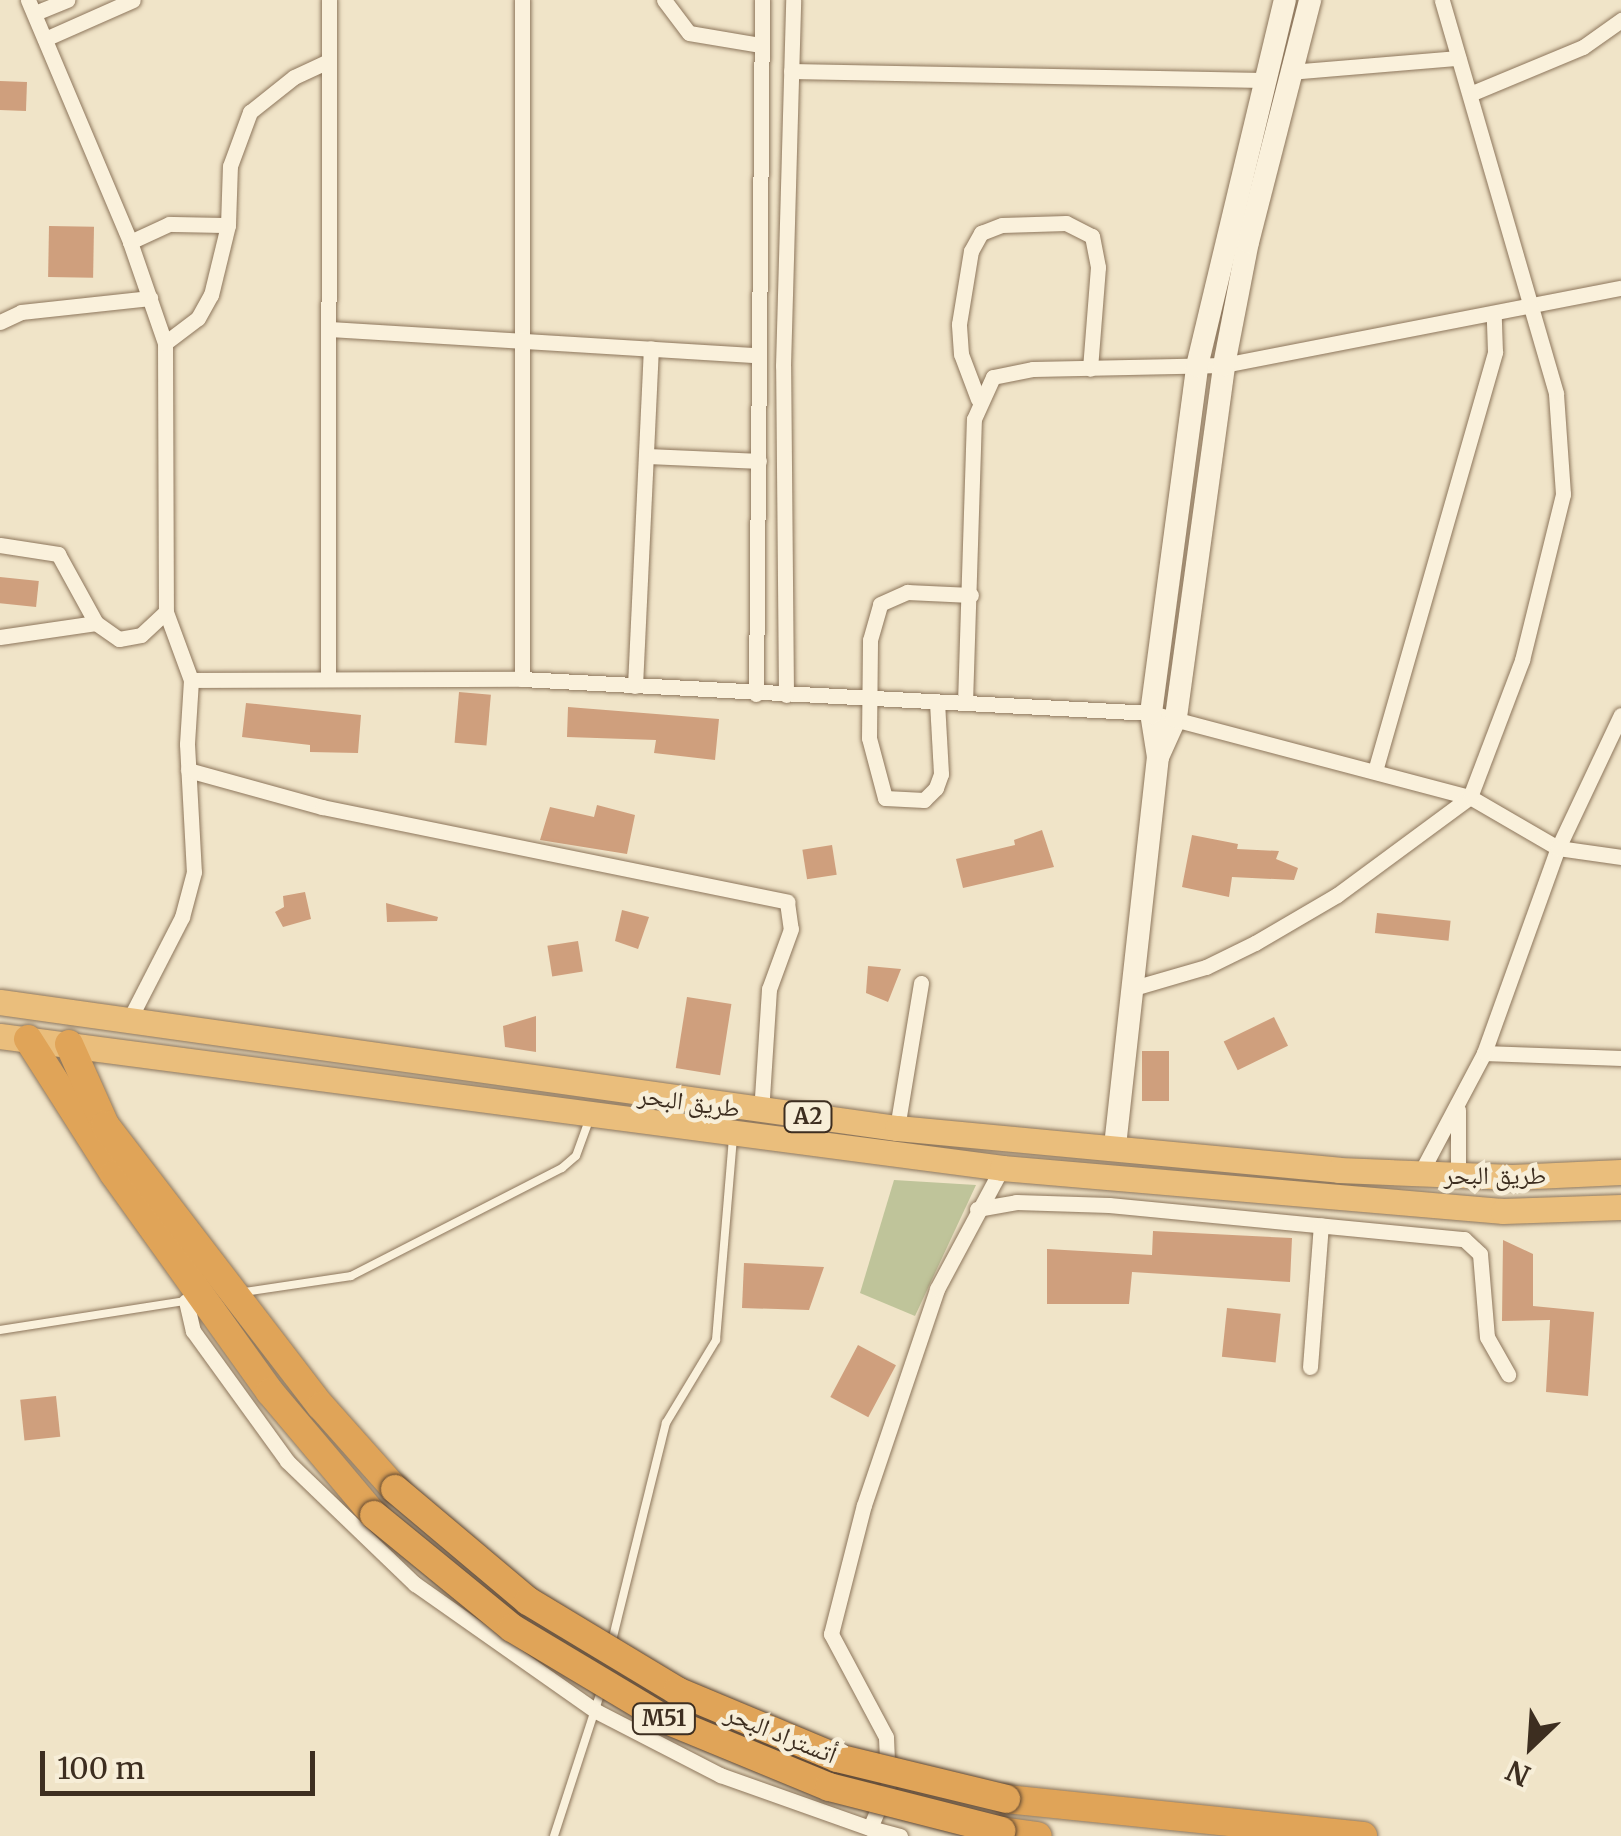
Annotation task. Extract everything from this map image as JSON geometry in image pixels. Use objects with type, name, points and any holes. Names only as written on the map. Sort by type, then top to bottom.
[{"type":"highway","name":"طريق البحر","points":[[0,1002],[761,1112],[897,1128],[1420,1174],[1621,1172]]},
{"type":"highway","points":[[69,1044],[74,1012]]},
{"type":"highway","name":"طريق البحر","points":[[14,1038],[733,1136],[1002,1168],[1504,1211],[1621,1207]]},
{"type":"highway","name":"M51","points":[[14,1038],[114,1174],[195,1300]]},
{"type":"highway","name":"أتستراد البحر","points":[[69,1044],[104,1125],[233,1294],[395,1489],[528,1601],[676,1691],[837,1758],[1006,1799],[1363,1836]]},
{"type":"highway","name":"أتستراد البحر","points":[[195,1300],[374,1515],[512,1628],[664,1719],[828,1788],[1001,1831],[1038,1836]]},
{"type":"main road","points":[[1115,1146],[1137,988],[1158,757],[1150,713],[1196,366],[1285,0]]},
{"type":"main road","points":[[1158,757],[1176,717],[1224,365],[1310,0]]},
{"type":"street","points":[[67,0],[31,7],[130,242],[165,343],[166,612],[191,680],[190,892],[129,1020]]},
{"type":"street","points":[[45,39],[133,0]]},
{"type":"street","points":[[328,679],[329,0]]},
{"type":"street","points":[[522,0],[522,678]]},
{"type":"street","points":[[664,0],[689,33],[762,46]]},
{"type":"street","points":[[756,694],[762,0]]},
{"type":"street","points":[[786,696],[783,366],[793,0]]},
{"type":"street","points":[[1137,988],[1206,967],[1255,943],[1337,895],[1470,797],[1522,660],[1563,494],[1556,392],[1442,0]]},
{"type":"street","points":[[1470,94],[1583,47],[1621,20]]},
{"type":"street","points":[[1290,72],[1458,58]]},
{"type":"street","points":[[165,343],[198,318],[211,296],[228,225],[230,166],[250,112],[294,77],[328,62]]},
{"type":"street","points":[[792,71],[1264,80]]},
{"type":"street","points":[[965,703],[978,399],[961,354],[959,324],[972,251],[981,233],[1002,226],[1066,223],[1092,236],[1098,267],[1090,368]]},
{"type":"street","points":[[130,242],[169,224],[228,225]]},
{"type":"street","points":[[978,399],[993,377],[1090,368],[1224,365],[1494,317],[1621,288]]},
{"type":"street","points":[[0,322],[21,312],[150,298]]},
{"type":"street","points":[[1375,771],[1495,352],[1494,317]]},
{"type":"street","points":[[330,329],[757,354]]},
{"type":"street","points":[[635,686],[649,456],[651,348]]},
{"type":"street","points":[[649,456],[759,462]]},
{"type":"street","points":[[0,545],[58,554],[96,623],[126,640],[166,612]]},
{"type":"street","points":[[937,702],[941,774],[924,800],[901,804],[885,798],[874,770],[870,640],[880,604],[907,592],[971,595]]},
{"type":"street","points":[[0,637],[96,623]]},
{"type":"street","points":[[191,680],[522,678],[786,696],[1150,713],[1470,797],[1558,848],[1621,857]]},
{"type":"street","points":[[1420,1174],[1484,1053],[1558,848],[1621,715]]},
{"type":"street","points":[[188,770],[322,807],[787,902],[791,929],[770,988],[761,1112]]},
{"type":"street","points":[[897,1128],[921,983]]},
{"type":"street","points":[[1484,1053],[1621,1058]]},
{"type":"street","points":[[1458,1106],[1458,1176]]},
{"type":"street","points":[[870,1828],[888,1785],[886,1737],[831,1634],[864,1505],[937,1289],[1002,1168]]},
{"type":"street","points":[[1070,1203],[1076,1174]]},
{"type":"street","points":[[977,1209],[1070,1203],[1321,1225],[1472,1244],[1480,1254],[1491,1353],[1508,1374]]},
{"type":"street","points":[[1310,1367],[1321,1225]]},
{"type":"street","points":[[195,1300],[193,1331],[286,1462],[415,1584],[596,1711],[720,1775],[900,1836]]},
{"type":"lane","points":[[0,1330],[352,1276],[562,1168],[576,1156],[591,1116]]},
{"type":"lane","points":[[608,1657],[666,1423],[716,1340],[733,1136]]},
{"type":"lane","points":[[554,1836],[606,1674]]},
{"type":"green space","points":[[894,1180],[976,1185],[915,1316],[860,1293]]},
{"type":"building","points":[[0,81],[27,82],[26,111],[0,110]]},
{"type":"building","points":[[49,226],[94,227],[93,278],[48,277]]},
{"type":"building","points":[[0,577],[39,581],[36,607],[0,603]]},
{"type":"building","points":[[459,692],[491,695],[486,746],[455,743]]},
{"type":"building","points":[[246,703],[361,715],[358,753],[310,752],[310,745],[242,737]]},
{"type":"building","points":[[568,707],[719,719],[715,760],[654,753],[656,740],[567,737]]},
{"type":"building","points":[[597,805],[635,815],[627,854],[540,840],[550,807],[594,817]]},
{"type":"building","points":[[1042,830],[1054,867],[963,888],[956,859],[1015,845],[1014,840]]},
{"type":"building","points":[[1192,835],[1238,844],[1237,849],[1279,851],[1276,859],[1298,868],[1294,880],[1232,877],[1229,897],[1182,887]]},
{"type":"building","points":[[832,845],[837,875],[807,879],[802,850]]},
{"type":"building","points":[[305,892],[311,919],[283,927],[275,912],[284,907],[283,896]]},
{"type":"building","points":[[386,903],[438,917],[437,921],[387,922]]},
{"type":"building","points":[[622,910],[649,917],[638,949],[615,941]]},
{"type":"building","points":[[1377,913],[1451,921],[1449,941],[1375,933]]},
{"type":"building","points":[[578,941],[583,972],[552,976],[547,946]]},
{"type":"building","points":[[868,966],[901,969],[888,1002],[866,993]]},
{"type":"building","points":[[687,997],[731,1004],[720,1075],[676,1068]]},
{"type":"building","points":[[536,1016],[536,1052],[505,1047],[503,1026]]},
{"type":"building","points":[[1274,1017],[1288,1046],[1238,1070],[1224,1042]]},
{"type":"building","points":[[1142,1051],[1169,1051],[1169,1101],[1142,1101]]},
{"type":"building","points":[[1153,1231],[1292,1238],[1290,1282],[1132,1272],[1129,1304],[1047,1304],[1047,1249],[1152,1255]]},
{"type":"building","points":[[1503,1240],[1533,1254],[1533,1306],[1594,1312],[1588,1396],[1546,1392],[1550,1320],[1502,1321]]},
{"type":"building","points":[[744,1263],[824,1267],[809,1310],[742,1308]]},
{"type":"building","points":[[1227,1308],[1281,1314],[1276,1362],[1222,1357]]},
{"type":"building","points":[[858,1345],[896,1365],[868,1417],[830,1397]]},
{"type":"building","points":[[56,1396],[60,1437],[24,1441],[20,1400]]}]
